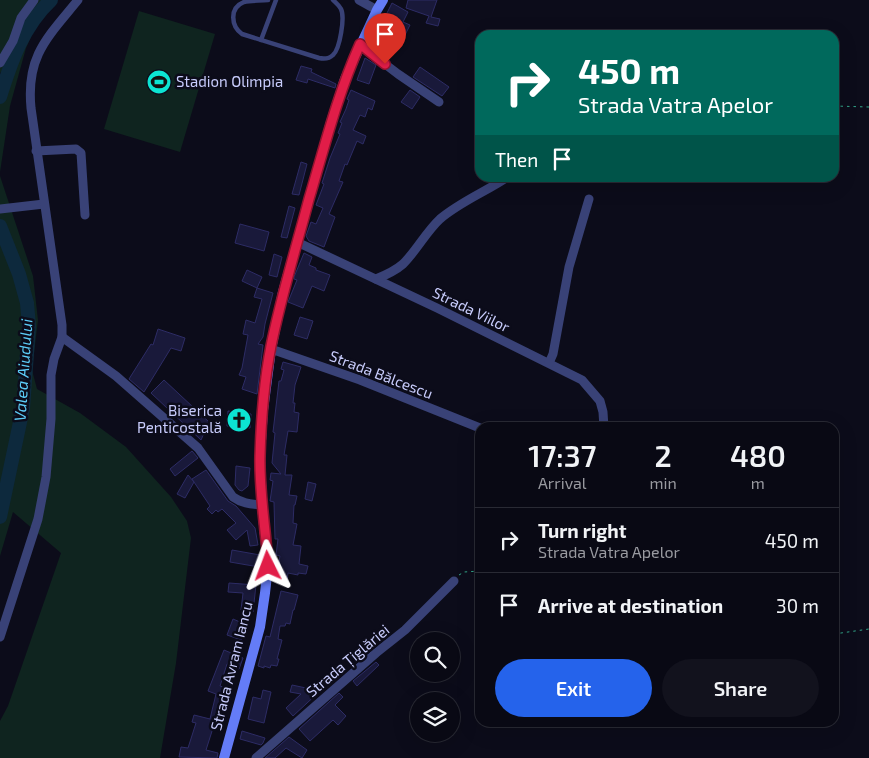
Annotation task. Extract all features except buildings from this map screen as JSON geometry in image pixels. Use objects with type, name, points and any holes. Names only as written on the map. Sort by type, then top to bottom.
[{"type":"main road","name":"Strada Avram Iancu","points":[[224,758],[255,646],[265,593],[268,566],[262,505],[260,456],[271,348],[283,292],[331,122],[345,79],[360,44],[383,0]]},
{"type":"street","points":[[0,63],[13,41],[21,18],[34,0]]},
{"type":"street","points":[[0,636],[38,519],[46,477],[51,419],[51,375],[54,359],[62,337],[62,325],[36,152],[30,95],[32,70],[42,46],[78,0]]},
{"type":"street","points":[[359,0],[377,10]]},
{"type":"street","points":[[360,44],[398,74],[439,102]]},
{"type":"street","points":[[36,152],[76,149],[81,153],[85,215]]},
{"type":"street","points":[[376,280],[398,268],[428,231],[455,207],[500,182]]},
{"type":"street","points":[[549,363],[554,347],[569,267],[589,200]]},
{"type":"street","points":[[0,209],[44,204]]},
{"type":"street","name":"Strada Viilor","points":[[297,242],[582,380],[600,401],[604,422]]},
{"type":"street","points":[[62,337],[116,376],[198,448],[233,497],[248,504],[262,505]]},
{"type":"street","name":"Strada Bălcescu","points":[[271,348],[360,380],[475,426]]},
{"type":"street","name":"Strada Țiglăriei","points":[[256,758],[405,630],[454,581]]},
{"type":"lane","points":[[266,0],[247,1],[235,10],[233,16],[236,30],[242,34],[318,58],[327,59],[333,56],[338,48],[343,19],[341,9],[333,0]]},
{"type":"lane","points":[[261,40],[276,0]]},
{"type":"path","points":[[839,106],[869,107]]},
{"type":"path","points":[[454,581],[464,572],[475,571]]},
{"type":"path","points":[[839,633],[869,629]]},
{"type":"green space","points":[[0,0],[47,0],[26,48],[10,106],[0,172],[0,82],[3,75],[0,72]]},
{"type":"green space","name":"Stadion Olimpia","points":[[139,11],[215,34],[180,152],[104,129]]},
{"type":"green space","points":[[0,176],[33,276],[38,320],[32,370],[37,389],[80,413],[126,447],[171,497],[187,521],[191,538],[176,663],[160,758],[0,758],[0,721],[8,706],[61,553],[13,512],[0,556]]},
{"type":"waterway","name":"Valea Aiudului","points":[[0,97],[25,33],[41,10],[51,0]]},
{"type":"waterway","name":"Valea Aiudului","points":[[0,226],[19,274],[27,303],[29,326],[23,408],[0,517]]},
{"type":"place","name":"Stadion Olimpia","points":[[159,82]]},
{"type":"place","name":"Biserica Penticostală","points":[[239,420]]},
{"type":"route","points":[[268,566],[267,540],[262,505],[260,456],[271,348],[283,292],[331,122],[345,79],[360,44],[385,64]]}]
